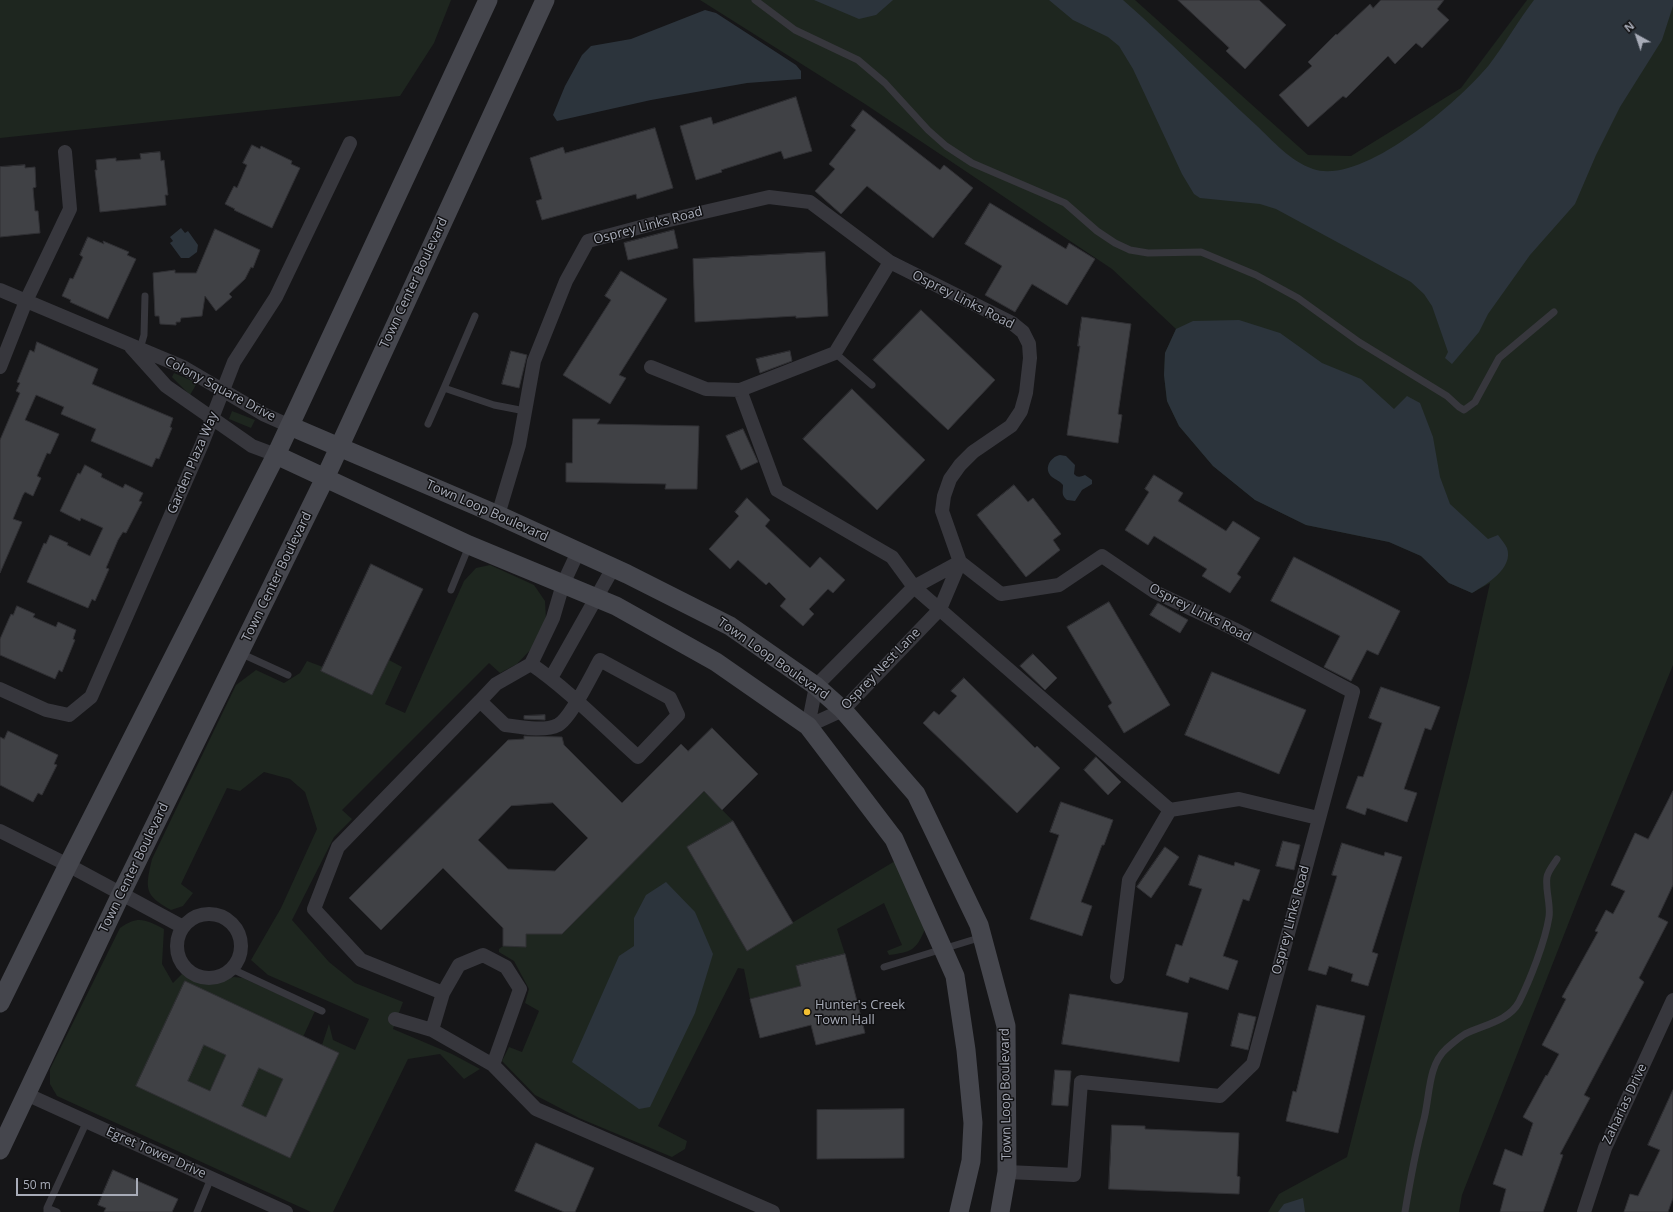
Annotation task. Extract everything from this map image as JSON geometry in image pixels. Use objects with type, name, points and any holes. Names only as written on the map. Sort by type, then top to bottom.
[{"type":"main road","points":[[0,1003],[68,865],[276,455],[488,0]]},
{"type":"main road","name":"Town Center Boulevard","points":[[0,1150],[120,894],[324,478],[546,0]]},
{"type":"main road","name":"Town Loop Boulevard","points":[[290,426],[498,514],[613,568],[730,626],[816,686],[843,710],[916,794],[979,925],[1006,1026],[1007,1172],[1000,1212]]},
{"type":"main road","points":[[276,455],[469,545],[616,606],[716,662],[808,726],[894,839],[955,976],[966,1050],[973,1123],[971,1162],[959,1212]]},
{"type":"street","name":"Garden Plaza Way","points":[[0,689],[46,710],[69,715],[91,697],[212,420],[234,362],[276,297],[350,143]]},
{"type":"street","points":[[0,366],[26,301],[70,209],[65,152]]},
{"type":"street","name":"Osprey Links Road","points":[[498,514],[519,445],[534,361],[566,281],[588,241],[652,224],[769,197],[810,202],[890,262],[1012,323],[1023,332],[1029,344],[1029,374],[1021,411],[1011,426],[973,452],[960,465],[950,479],[944,496],[942,511],[960,562],[1001,594],[1059,585],[1102,556],[1155,592],[1234,629],[1353,692],[1253,1064],[1220,1096],[1081,1082],[1074,1175],[1007,1172]]},
{"type":"street","points":[[651,367],[706,389],[740,390],[835,354],[890,262]]},
{"type":"street","name":"Colony Square Drive","points":[[0,290],[183,367],[223,392],[263,414],[290,426]]},
{"type":"street","name":"Colony Square Drive","points":[[134,346],[166,386],[212,420],[252,446],[276,455]]},
{"type":"street","points":[[740,390],[777,490],[892,557],[914,587],[1170,810]]},
{"type":"street","points":[[443,993],[361,960],[314,909],[338,847],[496,684],[531,664],[553,618],[563,584],[578,552]]},
{"type":"street","points":[[808,726],[816,686],[914,587],[960,562]]},
{"type":"street","name":"Osprey Nest Lane","points":[[808,726],[843,710],[940,609],[960,562]]},
{"type":"street","points":[[551,678],[613,568]]},
{"type":"street","points":[[480,701],[505,725],[545,728],[559,725],[577,702],[600,660],[670,698],[678,715],[638,757],[577,702],[551,678],[531,664]]},
{"type":"street","points":[[1170,810],[1239,799],[1318,818]]},
{"type":"street","points":[[1117,977],[1129,880],[1170,810]]},
{"type":"street","points":[[0,831],[68,865],[183,927]]},
{"type":"street","points":[[211,914],[221,916],[230,922],[237,930],[241,940],[241,950],[238,960],[232,969],[224,975],[213,978],[202,978],[192,974],[184,967],[179,958],[177,947],[178,936],[183,927],[191,920],[201,915],[211,914]]},
{"type":"street","points":[[432,1030],[443,993],[459,965],[483,956],[506,967],[520,989],[494,1065]]},
{"type":"street","name":"Zaharias Drive","points":[[1584,1212],[1605,1148],[1673,1000]]},
{"type":"street","points":[[395,1019],[432,1030],[494,1065],[536,1108],[773,1212]]},
{"type":"street","name":"Egret Tower Drive","points":[[26,1094],[286,1212]]},
{"type":"lane","points":[[755,0],[795,30],[858,60],[895,93],[928,130],[946,146],[972,163],[1064,203],[1097,231],[1115,243],[1130,250],[1148,252],[1201,252],[1256,274],[1298,298],[1358,342],[1447,396],[1464,410],[1475,402],[1499,358],[1554,312]]},
{"type":"lane","points":[[134,346],[144,335],[145,296]]},
{"type":"lane","points":[[428,424],[475,316]]},
{"type":"lane","points":[[835,354],[872,385]]},
{"type":"lane","points":[[444,388],[494,405],[525,411]]},
{"type":"lane","points":[[451,590],[469,545]]},
{"type":"lane","points":[[240,652],[288,675]]},
{"type":"lane","points":[[1405,1212],[1417,1141],[1424,1123],[1435,1067],[1444,1050],[1454,1042],[1464,1035],[1514,1011],[1527,985],[1547,929],[1549,915],[1547,877],[1557,859]]},
{"type":"lane","points":[[884,967],[982,937]]},
{"type":"lane","points":[[232,969],[322,1011]]},
{"type":"lane","points":[[57,1212],[47,1210],[87,1121]]},
{"type":"lane","points":[[197,1212],[211,1178]]},
{"type":"shaded area","points":[[0,0],[451,0],[434,43],[400,96],[0,138]]},
{"type":"shaded area","points":[[700,0],[1135,0],[1308,155],[1351,156],[1461,88],[1527,0],[1673,0],[1673,665],[1578,899],[1462,1195],[1459,1212],[1268,1212],[1279,1194],[1347,1157],[1469,677],[1490,583],[1472,593],[1449,583],[1421,556],[1389,542],[1306,525],[1255,500],[1213,466],[1179,426],[1167,401],[1164,375],[1165,353],[1176,329],[1112,269],[865,104]]},
{"type":"shaded area","points":[[814,0],[893,0],[876,15],[859,19]]},
{"type":"shaded area","points":[[1049,0],[1123,0],[1289,156],[1313,169],[1334,171],[1357,165],[1383,153],[1408,137],[1456,99],[1489,65],[1534,0],[1673,0],[1673,6],[1662,40],[1620,107],[1596,155],[1575,204],[1530,255],[1488,314],[1479,332],[1452,364],[1445,358],[1448,352],[1432,306],[1424,294],[1411,282],[1276,209],[1260,204],[1200,198],[1194,194],[1182,174],[1133,69],[1119,46],[1108,37],[1073,20]]},
{"type":"shaded area","points":[[705,10],[716,13],[796,65],[801,71],[801,79],[747,83],[651,100],[557,121],[553,115],[565,86],[582,55],[591,46],[631,39]]},
{"type":"shaded area","points":[[181,228],[185,233],[188,231],[198,245],[197,252],[189,258],[181,258],[170,243],[173,241],[170,237]]},
{"type":"shaded area","points":[[1239,320],[1280,333],[1322,363],[1361,379],[1394,409],[1407,396],[1420,403],[1433,437],[1440,477],[1450,504],[1488,539],[1498,535],[1507,548],[1508,555],[1503,569],[1491,581],[1472,593],[1449,583],[1421,556],[1389,542],[1306,525],[1255,500],[1213,466],[1179,426],[1167,401],[1164,375],[1165,353],[1176,329],[1193,321]]},
{"type":"shaded area","points":[[174,373],[197,383],[190,395],[172,377]]},
{"type":"shaded area","points":[[232,411],[255,420],[251,428],[229,419]]},
{"type":"shaded area","points":[[1060,455],[1066,456],[1075,465],[1075,475],[1079,477],[1085,475],[1092,480],[1092,484],[1082,490],[1075,501],[1067,500],[1064,497],[1063,485],[1049,474],[1049,464],[1053,458]]},
{"type":"shaded area","points":[[490,565],[534,585],[545,601],[546,619],[535,645],[517,664],[500,673],[489,663],[342,810],[352,819],[334,837],[292,920],[329,962],[355,983],[403,1002],[393,1029],[452,1054],[480,1069],[464,1079],[440,1054],[408,1059],[333,1212],[311,1212],[57,1096],[50,1084],[50,1069],[120,928],[132,921],[137,920],[147,921],[164,929],[162,964],[173,983],[183,973],[209,984],[234,977],[243,978],[315,1011],[303,1037],[322,1045],[329,1024],[333,1040],[355,1050],[369,1019],[268,975],[251,960],[281,908],[317,829],[305,792],[290,779],[264,772],[240,791],[227,788],[181,884],[193,893],[183,906],[171,910],[162,905],[151,895],[148,878],[152,859],[236,685],[256,670],[284,683],[300,673],[307,661],[323,667],[321,671],[372,695],[389,660],[402,667],[385,704],[405,713],[464,581],[476,568]]},
{"type":"shaded area","points":[[704,791],[733,821],[688,847],[765,876],[720,904],[747,950],[895,861],[925,929],[919,942],[912,949],[903,953],[889,955],[887,951],[902,945],[884,903],[837,929],[845,954],[796,966],[801,986],[750,999],[744,969],[738,968],[658,1126],[687,1141],[685,1149],[672,1157],[579,1118],[535,1095],[502,1061],[509,1047],[522,1052],[539,1011],[525,1003],[529,989],[514,961],[499,952],[499,949],[503,946],[526,947],[526,934],[562,934]]},
{"type":"shaded area","points":[[666,882],[695,912],[713,954],[695,1013],[650,1107],[639,1109],[572,1062],[619,956],[634,946],[634,918],[646,895]]},
{"type":"shaded area","points":[[1303,1198],[1305,1212],[1278,1212],[1284,1204]]},
{"type":"building","points":[[1178,0],[1259,0],[1286,25],[1245,69],[1226,51],[1229,48]]},
{"type":"building","points":[[1381,0],[1444,0],[1437,9],[1449,20],[1422,48],[1416,43],[1395,64],[1388,56],[1346,98],[1343,96],[1308,127],[1279,95],[1312,66],[1308,62],[1336,34],[1337,35],[1370,4],[1373,8]]},
{"type":"building","points":[[796,97],[812,151],[784,159],[781,151],[721,170],[722,172],[696,180],[680,126],[711,117],[713,124]]},
{"type":"building","points":[[863,110],[940,170],[944,165],[973,188],[933,238],[867,186],[841,214],[815,191],[835,169],[829,164],[856,130],[851,126]]},
{"type":"building","points":[[655,128],[673,188],[637,199],[636,194],[542,220],[536,201],[542,199],[530,158],[563,147],[565,153]]},
{"type":"building","points":[[252,145],[260,149],[261,146],[292,161],[291,164],[300,168],[272,228],[234,210],[235,209],[225,204],[234,186],[237,188],[247,165],[243,163]]},
{"type":"building","points":[[160,152],[161,161],[164,160],[168,195],[165,195],[166,205],[100,212],[95,170],[97,170],[96,160],[116,158],[116,161],[141,159],[140,154]]},
{"type":"building","points":[[25,165],[25,168],[35,167],[36,187],[33,188],[35,211],[38,211],[40,233],[0,237],[0,167]]},
{"type":"building","points":[[990,203],[1066,249],[1069,243],[1095,259],[1067,305],[1032,284],[1015,312],[985,295],[1002,266],[965,244]]},
{"type":"building","points":[[215,229],[260,250],[253,268],[251,267],[245,279],[229,294],[232,297],[216,311],[205,296],[202,316],[181,318],[180,322],[176,322],[176,325],[160,324],[159,316],[155,316],[153,273],[175,270],[175,273],[196,273]]},
{"type":"building","points":[[674,230],[678,248],[628,260],[624,243]]},
{"type":"building","points":[[88,237],[104,244],[103,241],[129,252],[127,255],[136,259],[108,319],[70,302],[71,300],[62,296],[70,278],[73,279],[83,257],[80,255]]},
{"type":"building","points":[[825,252],[828,316],[796,318],[796,316],[695,322],[693,259]]},
{"type":"building","points":[[621,271],[667,299],[619,375],[626,378],[610,404],[563,375],[611,300],[605,296]]},
{"type":"building","points":[[921,310],[995,380],[948,430],[873,360]]},
{"type":"building","points":[[1082,317],[1131,324],[1118,414],[1122,415],[1118,443],[1067,435],[1080,346],[1078,346]]},
{"type":"building","points":[[37,342],[98,369],[92,384],[173,418],[170,427],[172,428],[159,459],[156,458],[152,467],[91,441],[96,429],[61,414],[64,407],[36,395],[25,420],[59,434],[50,454],[47,453],[37,476],[41,478],[33,496],[25,492],[23,495],[13,519],[22,522],[0,573],[0,440],[20,393],[16,391],[20,383],[17,382],[30,350],[34,352]]},
{"type":"building","points":[[511,351],[527,355],[519,388],[502,384]]},
{"type":"building","points":[[790,351],[792,361],[760,373],[756,359]]},
{"type":"building","points":[[852,389],[925,460],[877,510],[803,439]]},
{"type":"building","points":[[573,419],[600,419],[597,424],[699,426],[697,489],[665,489],[666,484],[566,482],[566,463],[572,463]]},
{"type":"building","points":[[743,429],[758,462],[741,470],[726,436]]},
{"type":"building","points":[[85,465],[102,474],[101,477],[123,488],[125,484],[143,493],[139,501],[142,502],[126,533],[123,532],[118,540],[106,568],[109,569],[95,601],[92,599],[88,608],[27,582],[44,543],[46,544],[50,535],[68,543],[67,545],[90,556],[103,528],[81,518],[80,521],[60,511],[78,473],[80,474]]},
{"type":"building","points":[[1154,475],[1183,493],[1178,501],[1226,531],[1233,521],[1260,538],[1237,574],[1241,577],[1230,593],[1202,576],[1207,569],[1154,536],[1148,545],[1125,530],[1149,492],[1145,489]]},
{"type":"building","points":[[1014,485],[1028,502],[1033,498],[1061,534],[1053,540],[1060,550],[1026,577],[977,515]]},
{"type":"building","points":[[747,498],[770,520],[765,526],[810,568],[820,557],[845,580],[833,593],[828,589],[809,609],[814,614],[803,626],[780,606],[786,599],[769,582],[766,585],[738,560],[730,569],[709,549],[739,516],[735,512]]},
{"type":"building","points":[[1294,557],[1400,611],[1378,655],[1367,650],[1351,681],[1324,667],[1340,636],[1271,601]]},
{"type":"building","points":[[371,564],[423,589],[372,695],[321,671]]},
{"type":"building","points":[[1109,602],[1170,705],[1124,733],[1108,706],[1112,703],[1067,627]]},
{"type":"building","points":[[1158,603],[1188,620],[1180,633],[1150,615]]},
{"type":"building","points":[[17,606],[35,614],[33,617],[56,627],[58,622],[76,630],[73,639],[75,640],[62,672],[59,670],[55,679],[0,655],[0,639],[11,614],[13,615]]},
{"type":"building","points":[[1033,654],[1057,678],[1045,690],[1020,666]]},
{"type":"building","points":[[1212,672],[1306,710],[1279,774],[1185,735]]},
{"type":"building","points":[[964,678],[1035,748],[1037,746],[1060,768],[1017,813],[923,723],[934,711],[939,715],[957,696],[951,691]]},
{"type":"building","points":[[1381,687],[1440,707],[1431,730],[1425,728],[1404,789],[1417,793],[1407,822],[1367,808],[1365,815],[1346,808],[1358,776],[1363,777],[1382,723],[1369,718]]},
{"type":"building","points":[[545,715],[545,720],[524,719],[524,716]]},
{"type":"building","points":[[712,728],[758,774],[722,810],[704,791],[562,934],[526,934],[526,947],[503,946],[503,928],[443,868],[381,930],[349,898],[508,740],[524,739],[524,736],[562,737],[564,745],[622,803],[681,744],[688,751]],"holes":[[[553,803],[588,838],[555,871],[508,869],[478,840],[511,806]]]},
{"type":"building","points":[[8,731],[58,755],[54,764],[57,765],[42,795],[38,793],[33,802],[0,785],[0,737],[4,739]]},
{"type":"building","points":[[1096,757],[1121,782],[1108,795],[1084,770]]},
{"type":"building","points":[[1673,791],[1673,885],[1658,917],[1668,922],[1639,978],[1644,982],[1584,1095],[1590,1098],[1560,1154],[1563,1155],[1543,1212],[1500,1212],[1506,1189],[1493,1184],[1505,1149],[1522,1156],[1533,1123],[1523,1117],[1559,1054],[1542,1045],[1566,999],[1562,997],[1598,932],[1595,931],[1606,910],[1613,914],[1625,891],[1611,885],[1635,833],[1648,839]]},
{"type":"building","points":[[1061,802],[1113,820],[1081,902],[1092,906],[1082,936],[1030,919],[1059,835],[1050,832]]},
{"type":"building","points":[[733,821],[793,923],[747,951],[687,847]]},
{"type":"building","points":[[1283,841],[1300,845],[1294,870],[1276,866]]},
{"type":"building","points":[[1342,843],[1384,856],[1385,852],[1402,857],[1372,952],[1378,954],[1368,986],[1351,981],[1353,974],[1329,966],[1326,975],[1308,970],[1337,876],[1332,875]]},
{"type":"building","points":[[1165,847],[1179,857],[1151,898],[1137,887]]},
{"type":"building","points":[[1199,855],[1234,866],[1235,862],[1260,870],[1249,901],[1243,899],[1223,956],[1238,961],[1228,990],[1190,977],[1188,983],[1166,975],[1176,944],[1182,946],[1202,889],[1189,885]]},
{"type":"building","name":"Hunter's Creek Town Hall","points":[[845,954],[865,1033],[816,1045],[811,1025],[760,1038],[750,999],[801,986],[796,966]]},
{"type":"building","points":[[185,981],[339,1053],[290,1158],[136,1086]],"holes":[[[204,1045],[226,1055],[210,1091],[188,1081]],[[259,1068],[283,1079],[266,1117],[242,1106]]]},
{"type":"building","points":[[1070,994],[1188,1013],[1179,1062],[1062,1044]]},
{"type":"building","points":[[1317,1005],[1365,1016],[1338,1133],[1286,1121],[1293,1091],[1296,1092]]},
{"type":"building","points":[[1239,1013],[1256,1017],[1248,1050],[1231,1046]]},
{"type":"building","points":[[1055,1070],[1071,1071],[1068,1106],[1052,1105]]},
{"type":"building","points":[[1673,1090],[1673,1198],[1668,1212],[1624,1212],[1630,1194],[1638,1196],[1660,1150],[1648,1145]]},
{"type":"building","points":[[904,1109],[904,1158],[817,1159],[817,1110]]},
{"type":"building","points":[[1112,1125],[1145,1126],[1145,1129],[1239,1133],[1237,1176],[1240,1177],[1239,1194],[1109,1189]]},
{"type":"building","points":[[536,1143],[594,1168],[575,1212],[564,1212],[515,1191]]},
{"type":"building","points":[[113,1170],[178,1199],[172,1212],[104,1212],[106,1208],[98,1205]]},
{"type":"place","name":"Hunter's Creek Town Hall","points":[[807,1012]]}]
